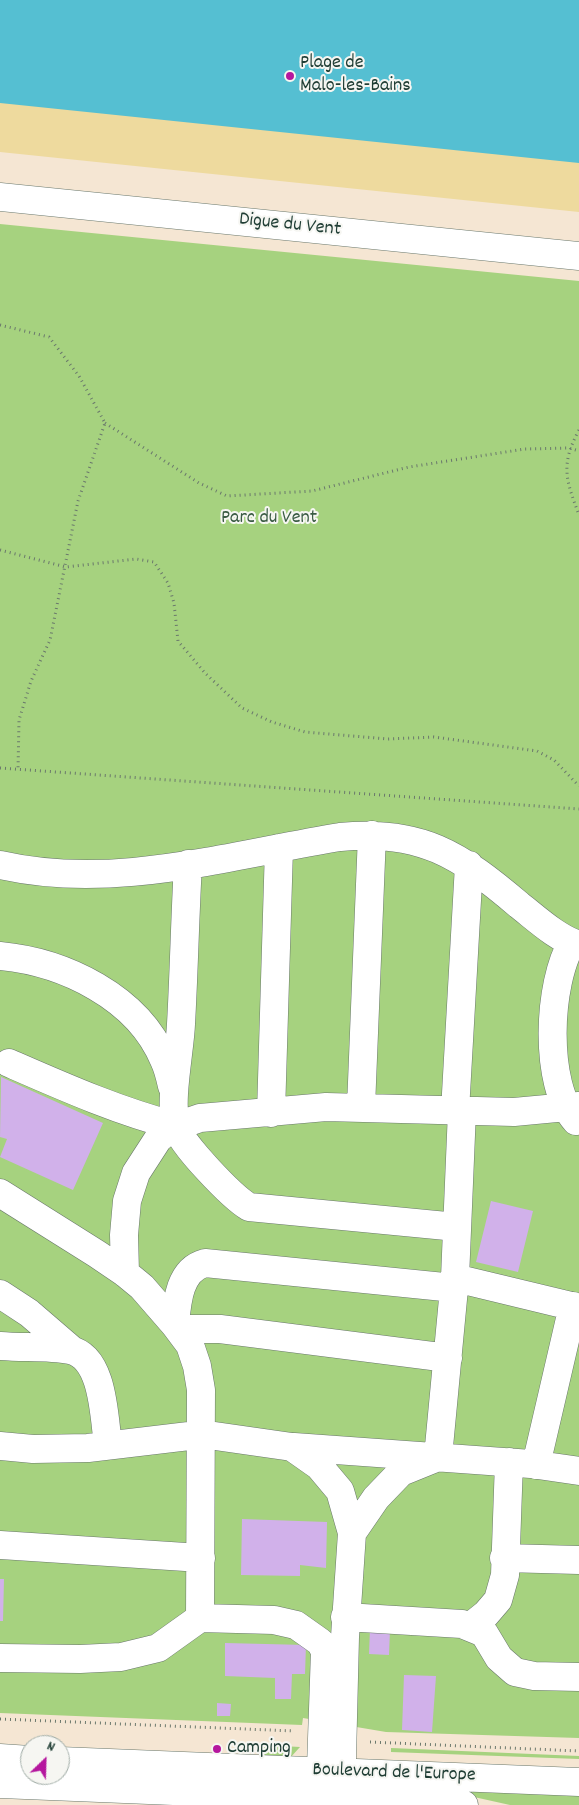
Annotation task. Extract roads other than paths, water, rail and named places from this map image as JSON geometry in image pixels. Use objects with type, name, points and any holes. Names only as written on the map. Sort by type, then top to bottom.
[{"type":"street","name":"Digue du Vent","points":[[0,197],[579,256]]},
{"type":"street","points":[[361,1107],[372,835]]},
{"type":"street","points":[[0,865],[57,874],[89,874],[188,864],[340,837],[392,836],[423,844],[457,857],[544,925],[576,944],[566,954],[554,995],[553,1021],[557,1072],[575,1113],[361,1107],[326,1108],[200,1118],[176,1126],[158,1139],[136,1173],[127,1202],[124,1235],[125,1273]]},
{"type":"street","points":[[270,1113],[279,848]]},
{"type":"street","points":[[188,864],[181,1025],[174,1092],[176,1126],[185,1141],[240,1202],[249,1207],[457,1227]]},
{"type":"street","points":[[438,1457],[448,1358],[457,1227],[459,1111],[469,866]]},
{"type":"street","points":[[0,956],[21,958],[61,970],[88,982],[113,998],[136,1018],[152,1039],[164,1059],[174,1092]]},
{"type":"street","points":[[9,1063],[97,1101],[139,1116],[176,1126]]},
{"type":"street","points":[[0,1193],[125,1273],[142,1288],[178,1328],[190,1345],[197,1366],[201,1390],[200,1618]]},
{"type":"street","points":[[178,1328],[178,1296],[186,1277],[197,1265],[204,1263],[454,1283],[576,1307],[536,1465]]},
{"type":"street","points":[[0,1294],[29,1313],[72,1350],[88,1361],[96,1373],[108,1445]]},
{"type":"street","points":[[178,1328],[220,1329],[448,1358]]},
{"type":"street","points":[[0,1346],[72,1350]]},
{"type":"street","points":[[0,1446],[33,1449],[108,1445],[202,1436],[258,1441],[292,1447],[509,1462],[579,1470]]},
{"type":"street","points":[[292,1447],[319,1466],[340,1491],[352,1533],[345,1627],[332,1736],[331,1785]]},
{"type":"street","points":[[352,1533],[376,1498],[401,1472],[438,1457]]},
{"type":"street","points":[[471,1626],[486,1614],[498,1600],[505,1575],[504,1558],[509,1462]]},
{"type":"street","points":[[0,1546],[200,1558]]},
{"type":"street","points":[[504,1558],[579,1560]]},
{"type":"street","points":[[0,1658],[80,1659],[120,1656],[158,1648],[200,1618],[274,1620],[296,1625],[320,1642],[325,1651],[332,1736]]},
{"type":"street","points":[[312,1636],[345,1627],[462,1624],[471,1626],[484,1633],[499,1658],[515,1672],[534,1676],[579,1677]]},
{"type":"street","points":[[0,1758],[20,1759]]},
{"type":"street","name":"Boulevard de l'Europe","points":[[70,1762],[331,1785],[464,1805]]},
{"type":"street","name":"Boulevard de l'Europe","points":[[0,1784],[331,1785],[579,1782]]},
{"type":"water","name":"Plage de Malo-les-Bains","points":[[0,0],[579,0],[579,163],[0,103]]},
{"type":"place","name":"Plage de Malo-les-Bains","points":[[290,76]]},
{"type":"place","name":"Camping","points":[[217,1749]]},
{"type":"park label","name":"Parc du Vent","points":[[269,519]]}]
